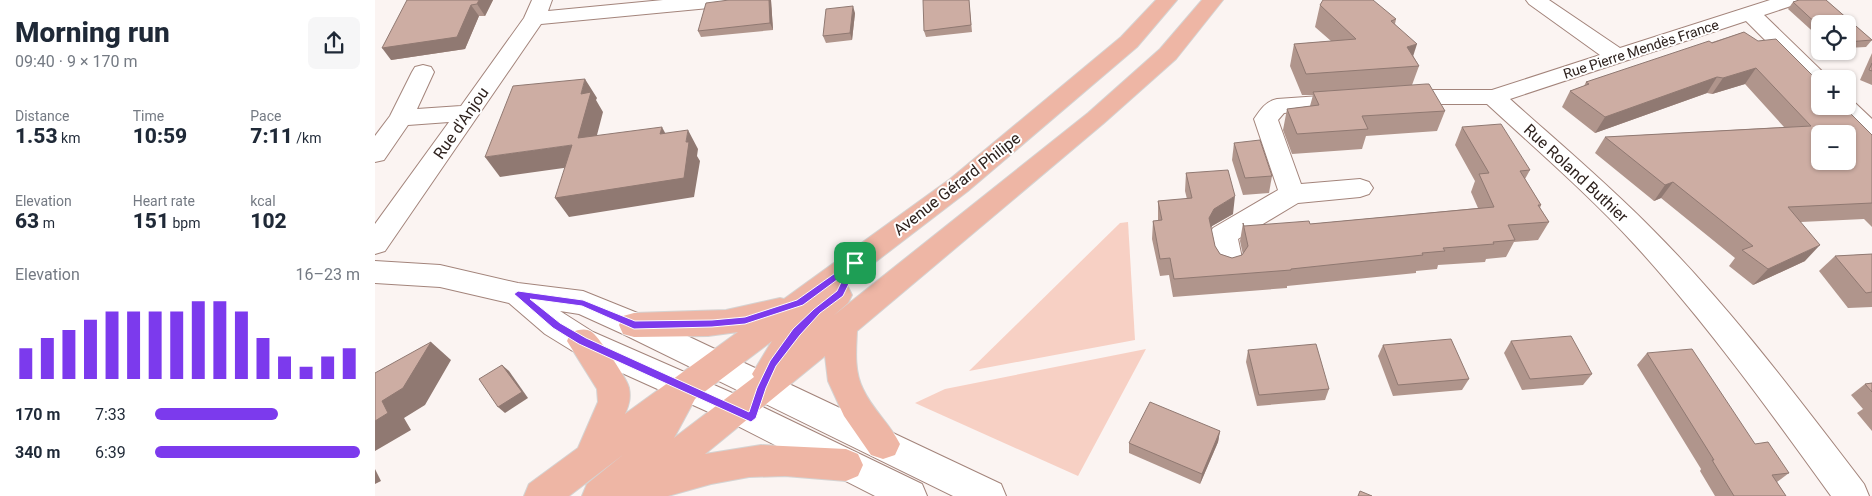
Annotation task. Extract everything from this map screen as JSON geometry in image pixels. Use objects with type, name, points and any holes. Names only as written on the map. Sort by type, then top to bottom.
[{"type":"main road","name":"Avenue Gérard Philipe","points":[[541,496],[687,387],[708,362],[800,302],[959,185],[1129,42],[1167,0]]},
{"type":"main road","points":[[630,493],[749,405],[842,326],[1097,118],[1168,54],[1213,0]]},
{"type":"main road","points":[[749,405],[773,364],[797,332],[817,311],[840,293],[855,263]]},
{"type":"main road","points":[[634,325],[712,324],[745,320],[800,302]]},
{"type":"main road","points":[[842,326],[841,362],[843,380],[851,401],[883,444]]},
{"type":"main road","points":[[582,341],[613,386],[613,402],[591,458]]},
{"type":"main road","points":[[599,496],[637,464],[650,448],[687,387]]},
{"type":"main road","points":[[630,493],[701,471],[750,461],[787,461],[846,465]]},
{"type":"street","points":[[1536,0],[1618,56]]},
{"type":"street","name":"Rue Pierre Mendès France","points":[[1493,98],[1790,0]]},
{"type":"street","points":[[538,9],[717,1]]},
{"type":"street","name":"Rue d'Anjou","points":[[375,244],[469,113],[538,9]]},
{"type":"street","points":[[1750,13],[1811,73]]},
{"type":"street","points":[[375,154],[401,118],[423,72]]},
{"type":"street","points":[[1292,194],[1266,119],[1277,106],[1419,96],[1493,98]]},
{"type":"street","name":"Rue Roland Buthier","points":[[1493,98],[1606,199],[1645,238],[1740,347],[1852,496]]},
{"type":"street","points":[[401,118],[469,113]]},
{"type":"street","points":[[1854,115],[1872,133]]},
{"type":"street","points":[[1229,263],[1223,235],[1292,194],[1360,188]]},
{"type":"street","points":[[375,272],[439,276],[518,294],[583,303],[634,325],[708,362],[749,405],[846,465],[910,496]]},
{"type":"street","points":[[518,294],[557,325],[582,341],[687,387],[883,444],[989,496]]},
{"type":"shaded area","points":[[1128,222],[1135,340],[969,371],[1120,223]]},
{"type":"shaded area","points":[[1146,349],[1078,476],[915,403],[945,389]]},
{"type":"building","points":[[407,0],[479,0],[477,4],[471,5],[457,37],[382,48]]},
{"type":"building","points":[[729,0],[769,0],[770,23],[698,31],[706,3]]},
{"type":"building","points":[[923,0],[969,0],[971,25],[924,31]]},
{"type":"building","points":[[1323,0],[1373,0],[1396,19],[1391,21],[1417,44],[1407,47],[1419,66],[1306,74],[1294,44],[1356,39],[1320,5]]},
{"type":"building","points":[[1799,0],[1826,0],[1843,15],[1811,15],[1811,19],[1793,2]]},
{"type":"building","points":[[853,6],[850,33],[823,36],[826,9]]},
{"type":"building","points":[[1856,26],[1872,40],[1856,41]]},
{"type":"building","points":[[1744,32],[1758,41],[1776,39],[1811,74],[1811,115],[1852,115],[1872,135],[1872,203],[1788,207],[1820,245],[1768,269],[1742,250],[1753,246],[1673,182],[1665,185],[1605,137],[1811,126],[1756,68],[1723,78],[1717,77],[1605,117],[1570,91],[1589,84],[1586,82],[1709,41],[1712,43]]},
{"type":"building","points":[[585,79],[581,94],[591,92],[578,138],[662,127],[660,134],[688,130],[686,142],[689,142],[684,178],[555,198],[572,145],[485,157],[513,86]]},
{"type":"building","points":[[1429,84],[1445,111],[1362,116],[1368,129],[1297,134],[1287,109],[1319,105],[1313,92]]},
{"type":"building","points":[[1501,124],[1530,170],[1520,171],[1549,222],[1508,225],[1515,240],[1493,242],[1494,244],[1443,248],[1445,251],[1422,253],[1423,255],[1291,270],[1174,279],[1170,258],[1160,259],[1153,221],[1162,220],[1158,201],[1192,198],[1186,173],[1228,170],[1235,196],[1214,209],[1209,218],[1215,246],[1220,254],[1232,258],[1242,255],[1248,246],[1243,223],[1244,226],[1309,221],[1310,224],[1494,207],[1479,174],[1489,173],[1462,127]]},
{"type":"building","points":[[1260,140],[1272,176],[1245,178],[1234,143]]},
{"type":"building","points":[[1872,254],[1872,292],[1866,293],[1835,256]]},
{"type":"building","points":[[1571,336],[1592,374],[1530,379],[1511,341]]},
{"type":"building","points":[[1451,339],[1469,379],[1398,385],[1383,345]]},
{"type":"building","points":[[431,342],[403,388],[382,401],[388,413],[375,421],[375,373]]},
{"type":"building","points":[[1316,344],[1329,389],[1259,395],[1248,350]]},
{"type":"building","points":[[1692,349],[1755,444],[1768,442],[1789,473],[1772,475],[1786,496],[1734,496],[1712,460],[1714,460],[1647,353]]},
{"type":"building","points":[[502,365],[522,392],[498,407],[479,379]]},
{"type":"building","points":[[1872,383],[1872,392],[1865,384]]},
{"type":"building","points":[[1150,402],[1220,431],[1202,474],[1129,443]]},
{"type":"building","points":[[1360,491],[1372,496],[1358,496]]},
{"type":"route","points":[[855,263],[840,293],[817,311],[779,354],[761,388],[751,418],[735,409],[582,341],[557,325],[518,294],[583,303],[634,325],[712,324],[745,320],[800,302],[855,263]]}]
